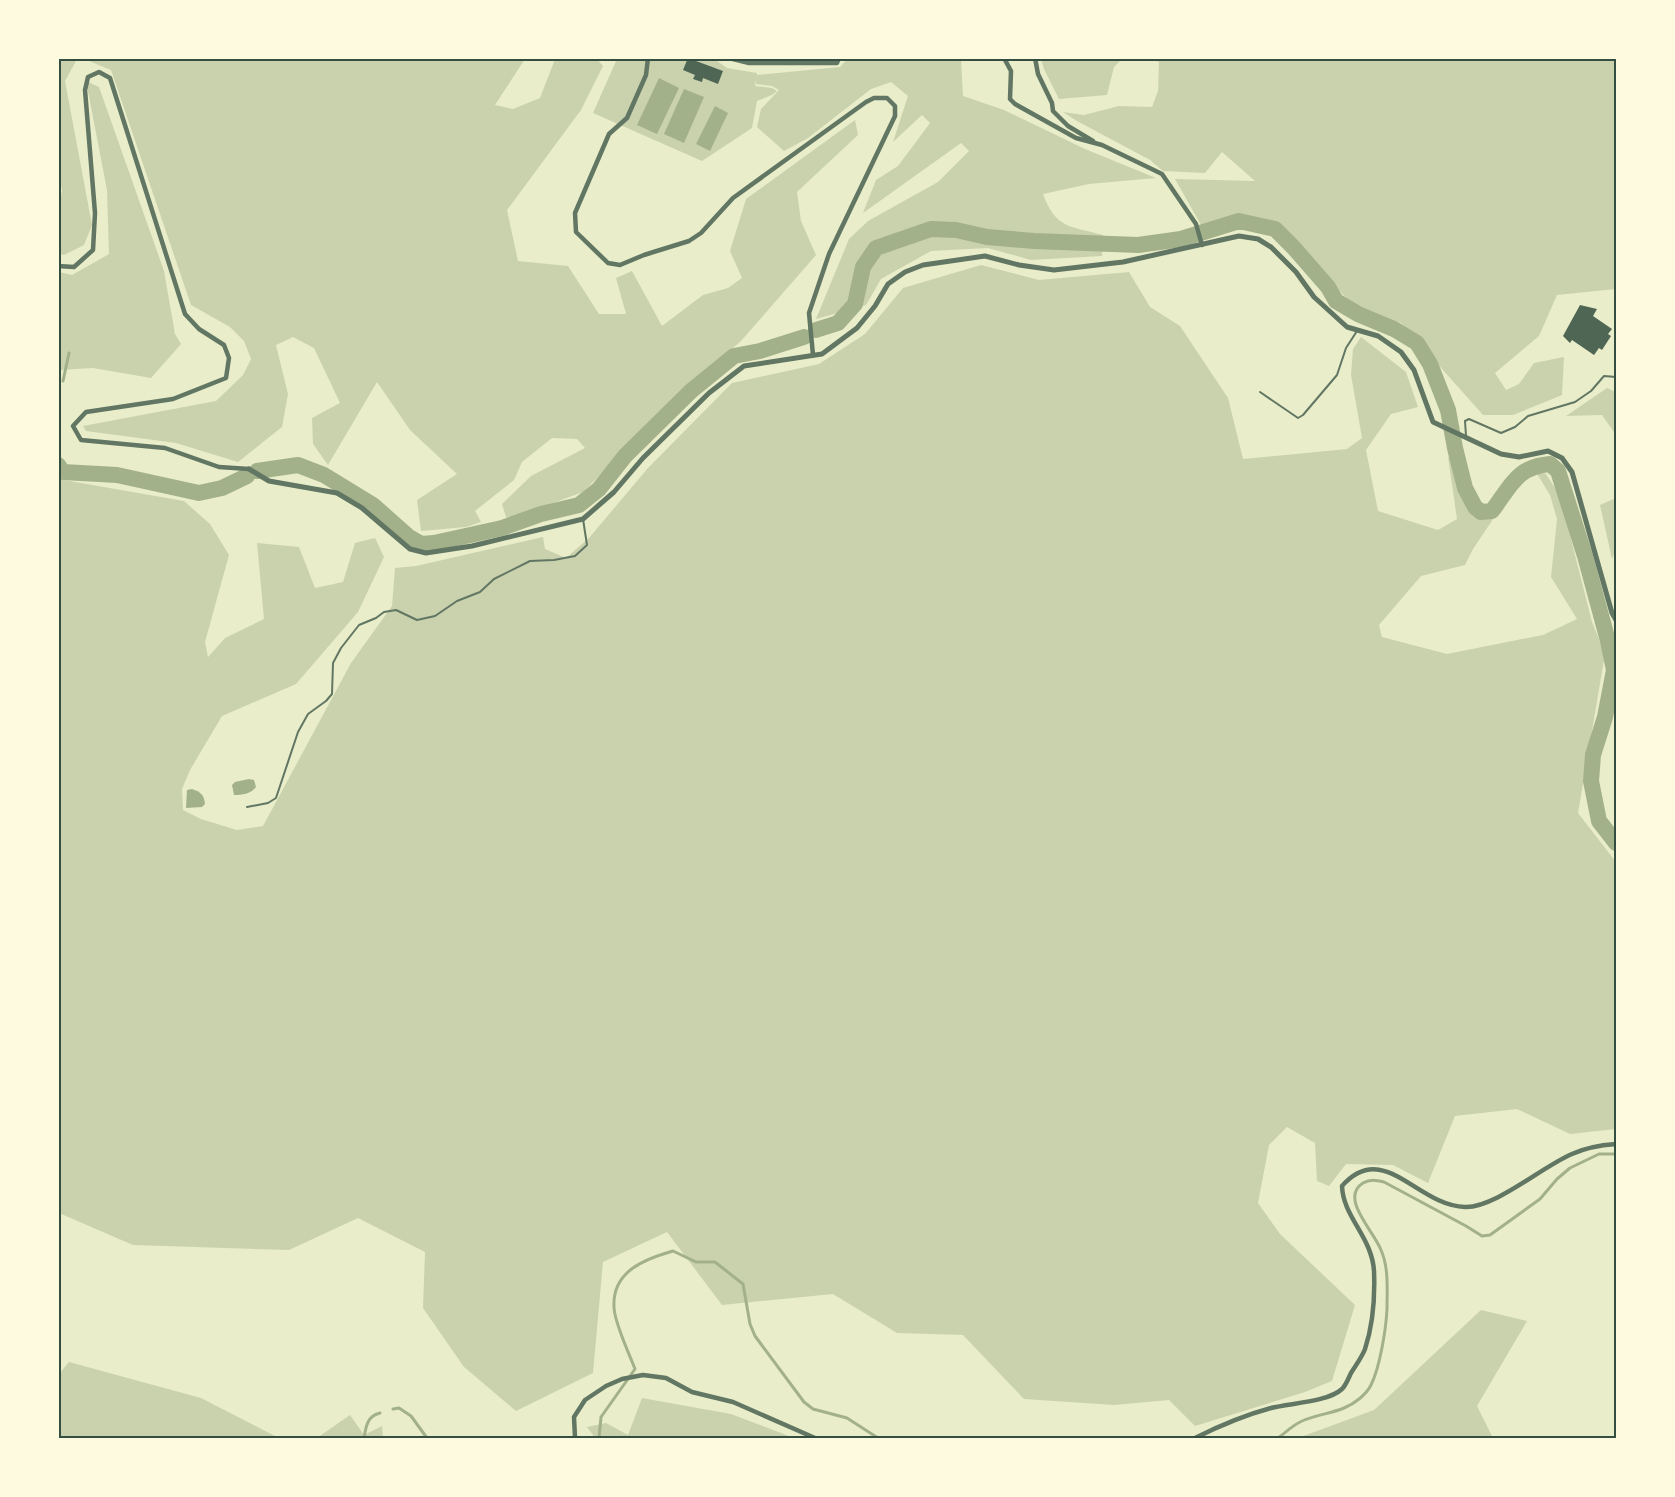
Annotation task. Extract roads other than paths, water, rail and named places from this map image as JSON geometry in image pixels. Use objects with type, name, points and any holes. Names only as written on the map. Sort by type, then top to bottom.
[{"type":"street","points":[[729,58],[749,63],[837,63],[839,58]]},
{"type":"street","points":[[1004,58],[1011,71],[1010,99],[1015,104],[1076,138],[1098,144]]},
{"type":"street","points":[[1035,58],[1038,74],[1052,103],[1053,111],[1068,126],[1098,144],[1162,174],[1196,224],[1202,243]]},
{"type":"street","points":[[648,60],[646,75],[627,118],[609,134],[575,213],[576,232],[608,263],[620,265],[689,241],[701,233],[733,198],[866,102],[874,98],[887,98],[894,105],[895,116],[829,254],[809,313],[813,355]]},
{"type":"street","points":[[58,266],[74,267],[93,250],[95,213],[85,90],[88,77],[99,72],[110,78],[184,314],[199,330],[224,345],[229,358],[226,378],[173,399],[86,412],[73,426],[81,440],[165,448],[219,467],[249,469],[270,481],[337,493],[362,508],[410,549],[426,553],[446,552],[583,519],[614,492],[643,458],[709,393],[744,366],[822,354],[857,328],[875,306],[888,284],[905,272],[923,265],[985,256],[1019,265],[1054,270],[1123,262],[1239,236],[1258,239],[1271,247],[1296,272],[1326,310],[1347,327],[1378,336],[1401,352],[1414,370],[1432,422],[1501,454],[1519,457],[1548,451],[1562,458],[1572,472],[1612,613],[1617,620]]},
{"type":"street","points":[[1195,1438],[1219,1426],[1270,1408],[1327,1396],[1342,1388],[1364,1349],[1372,1318],[1374,1270],[1369,1249],[1342,1198],[1342,1186],[1352,1175],[1364,1169],[1380,1168],[1449,1204],[1471,1207],[1505,1193],[1572,1154],[1603,1145],[1617,1144]]},
{"type":"street","points":[[575,1438],[574,1417],[585,1400],[606,1386],[622,1379],[643,1375],[666,1378],[692,1392],[733,1402],[815,1438]]},
{"type":"lane","points":[[1260,392],[1298,418],[1303,415],[1336,375],[1346,348],[1357,331]]},
{"type":"lane","points":[[1464,435],[1465,421],[1469,419],[1501,433],[1515,427],[1528,416],[1575,402],[1591,391],[1604,376],[1617,377]]},
{"type":"lane","points":[[247,807],[268,803],[276,798],[298,732],[308,714],[332,694],[333,663],[341,648],[359,626],[384,612],[396,610],[417,620],[435,616],[457,601],[480,592],[494,579],[530,561],[575,556],[587,545],[583,519]]},
{"type":"waterway","points":[[816,330],[838,323],[855,304],[863,267],[876,248],[931,229],[956,230],[987,237],[1034,241],[1138,245],[1181,239],[1239,221],[1275,229],[1328,287],[1336,301],[1358,314],[1394,329],[1417,343],[1430,364],[1448,410],[1465,488],[1475,507],[1481,512],[1492,511],[1515,479],[1529,469],[1550,464],[1558,471],[1585,556],[1614,670],[1605,717],[1593,755],[1591,781],[1599,821],[1616,843]]},
{"type":"waterway","points":[[257,471],[298,465],[324,475],[373,505],[409,537],[421,544],[502,528],[541,514],[579,505],[599,489],[625,456],[691,391],[734,356],[760,351],[804,337]]},
{"type":"waterway","points":[[63,381],[69,353]]},
{"type":"waterway","points":[[58,465],[63,472],[117,475],[199,493],[222,488],[247,476]]},
{"type":"waterway","points":[[1278,1438],[1300,1422],[1352,1404],[1366,1392],[1374,1377],[1385,1327],[1387,1279],[1381,1250],[1356,1206],[1357,1189],[1363,1183],[1373,1180],[1384,1182],[1482,1236],[1490,1235],[1540,1199],[1570,1168],[1599,1154],[1616,1154]]},
{"type":"waterway","points":[[599,1438],[601,1417],[635,1369],[615,1313],[615,1295],[618,1284],[632,1268],[673,1251],[696,1262],[715,1262],[743,1284],[750,1324],[755,1336],[804,1402],[813,1409],[847,1418],[878,1438]]},
{"type":"waterway","points":[[393,1409],[399,1408],[411,1416],[427,1438]]},
{"type":"waterway","points":[[364,1438],[370,1419],[380,1413]]}]
